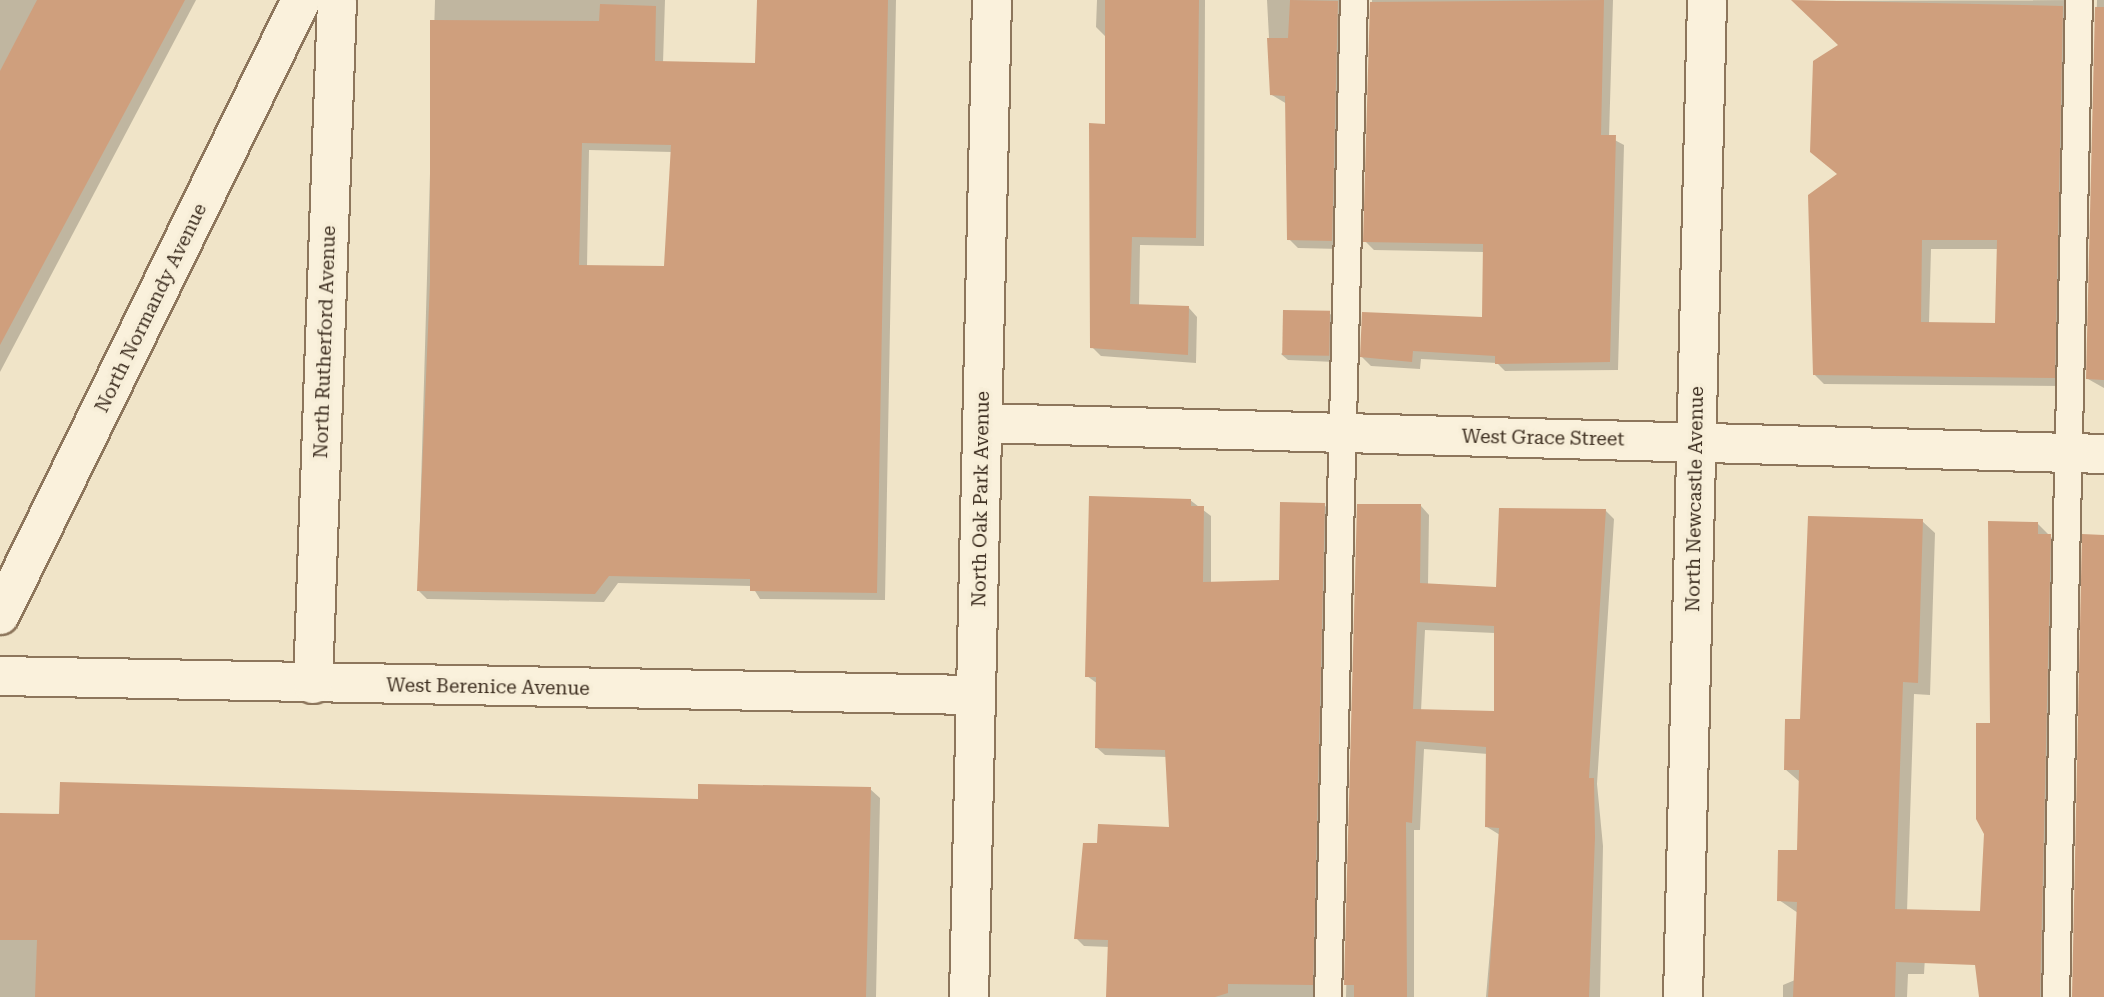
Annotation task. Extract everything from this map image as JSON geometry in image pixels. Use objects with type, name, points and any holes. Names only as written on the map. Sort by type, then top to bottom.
[{"type":"street","name":"North Normandy Avenue","points":[[0,615],[301,0]]},
{"type":"street","name":"North Rutherford Avenue","points":[[313,684],[337,0]]},
{"type":"street","name":"North Oak Park Avenue","points":[[969,997],[992,0]]},
{"type":"street","name":"North Newcastle Avenue","points":[[1683,997],[1707,0]]},
{"type":"street","name":"West Grace Street","points":[[982,423],[2086,453]]},
{"type":"street","name":"West Berenice Avenue","points":[[0,676],[976,695]]},
{"type":"lane","points":[[1328,997],[1340,433],[1354,0]]},
{"type":"lane","points":[[2056,997],[2086,453],[2079,0]]},
{"type":"building","points":[[37,0],[185,0],[0,345],[0,71]]},
{"type":"building","points":[[757,0],[888,0],[877,593],[750,591],[750,579],[609,576],[595,594],[417,591],[430,282],[430,20],[599,21],[600,4],[656,6],[655,61],[755,63]],"holes":[[[582,143],[671,145],[664,266],[579,265]]]},
{"type":"building","points":[[1105,0],[1199,0],[1196,238],[1132,237],[1130,304],[1189,306],[1188,355],[1090,348],[1089,123],[1105,124]]},
{"type":"building","points":[[1290,0],[1338,1],[1332,241],[1287,240],[1285,96],[1270,95],[1267,38],[1288,38]]},
{"type":"building","points":[[1604,0],[1601,135],[1616,135],[1610,362],[1495,364],[1495,356],[1413,351],[1412,362],[1360,357],[1362,312],[1482,317],[1483,244],[1363,242],[1370,2]]},
{"type":"building","points":[[1791,0],[2063,6],[2055,378],[1813,375],[1808,195],[1837,174],[1810,152],[1813,61],[1838,45]],"holes":[[[1922,240],[1997,240],[1995,323],[1921,322]]]},
{"type":"building","points":[[2095,7],[2104,7],[2104,380],[2086,379]]},
{"type":"building","points":[[1283,310],[1330,311],[1329,356],[1282,355]]},
{"type":"building","points":[[1089,496],[1191,499],[1191,506],[1204,506],[1203,582],[1279,580],[1280,502],[1325,503],[1313,985],[1228,984],[1228,993],[1215,997],[1106,997],[1108,940],[1074,939],[1083,843],[1097,843],[1098,824],[1169,827],[1165,750],[1095,748],[1096,677],[1085,677]]},
{"type":"building","points":[[1357,504],[1421,504],[1420,583],[1496,587],[1499,508],[1606,509],[1589,778],[1594,778],[1595,837],[1589,997],[1488,997],[1499,828],[1485,827],[1486,747],[1416,741],[1412,823],[1406,822],[1407,997],[1354,997],[1354,985],[1344,985]],"holes":[[[1417,622],[1494,626],[1494,711],[1413,709]]]},
{"type":"building","points":[[1808,516],[1923,519],[1918,683],[1903,682],[1895,909],[1980,911],[1984,834],[1976,819],[1976,723],[1990,723],[1988,521],[2038,522],[2038,534],[2051,534],[2040,997],[1979,997],[1975,965],[1896,962],[1895,997],[1793,997],[1797,902],[1777,901],[1778,850],[1797,850],[1799,770],[1784,770],[1785,719],[1800,719]]},
{"type":"building","points":[[2082,534],[2104,535],[2104,997],[2072,997]]},
{"type":"building","points":[[60,782],[698,799],[698,784],[871,787],[866,997],[35,997],[37,940],[0,940],[0,813],[59,814]]}]
